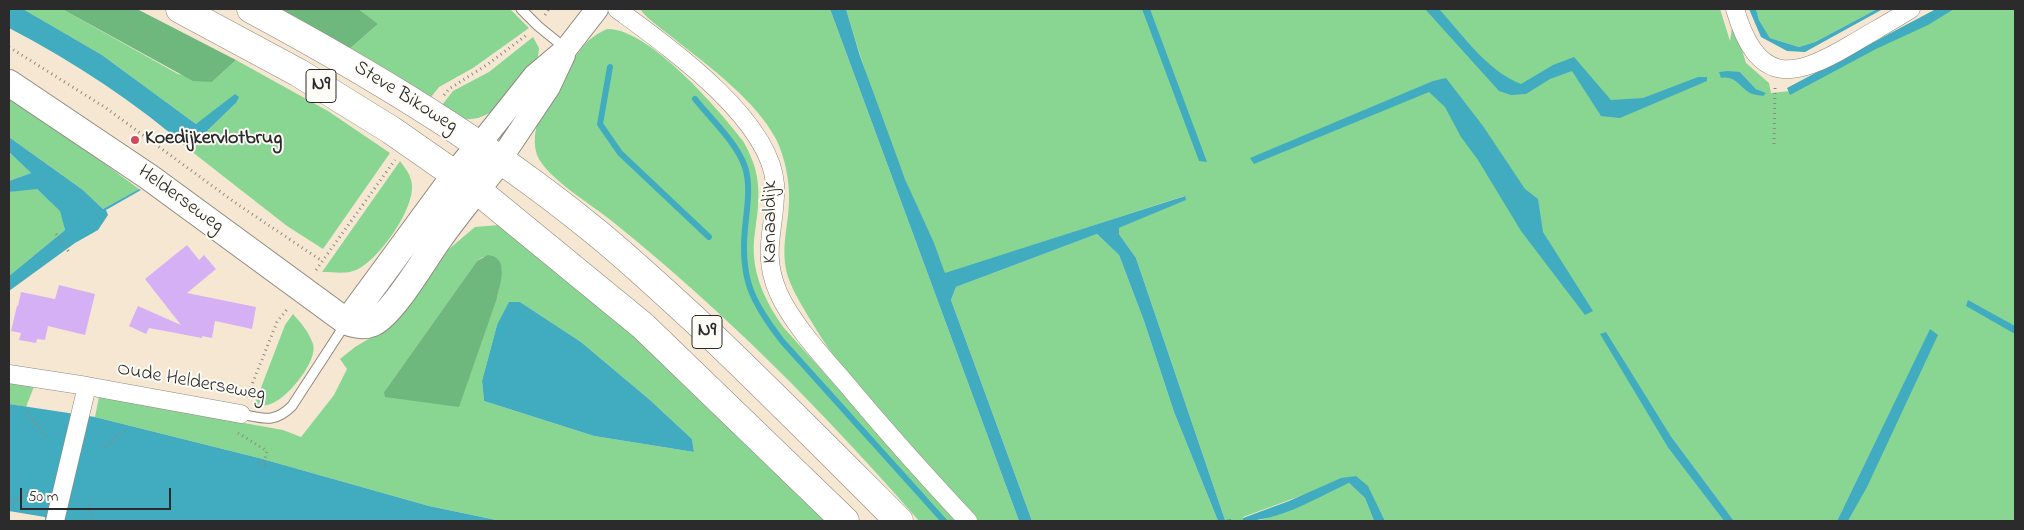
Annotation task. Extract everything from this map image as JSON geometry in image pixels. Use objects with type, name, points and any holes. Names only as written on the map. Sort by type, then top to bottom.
[{"type":"main road","name":"Steve Bikoweg","points":[[180,9],[299,73],[408,142],[477,190]]},
{"type":"main road","name":"Steve Bikoweg","points":[[251,9],[333,53],[430,111],[489,152],[455,175]]},
{"type":"main road","name":"Helderseweg","points":[[9,83],[149,177],[347,322]]},
{"type":"main road","points":[[455,175],[347,322],[365,326],[380,318],[393,305],[439,239],[477,190],[489,152]]},
{"type":"main road","name":"N9","points":[[489,152],[592,228],[659,287],[772,392],[899,521]]},
{"type":"main road","name":"N9","points":[[477,190],[642,326],[845,521]]},
{"type":"street","points":[[489,152],[514,141],[550,87],[566,49],[597,9]]},
{"type":"street","name":"Kanaaldijk","points":[[617,9],[686,61],[742,117],[757,136],[768,158],[774,182],[775,203],[768,247],[771,270],[778,292],[813,346],[889,435],[968,521]]},
{"type":"street","points":[[1735,9],[1748,45],[1758,57],[1777,69],[1790,70],[1817,64],[1911,9]]},
{"type":"street","name":"Oude Helderseweg","points":[[9,374],[86,394],[237,413]]},
{"type":"street","points":[[55,521],[86,394]]},
{"type":"lane","points":[[521,9],[566,49]]},
{"type":"lane","name":"Oude Helderseweg","points":[[237,413],[270,419],[286,413],[347,322]]},
{"type":"path","points":[[430,111],[449,89],[519,42],[538,26]]},
{"type":"path","points":[[9,47],[106,108],[237,204],[322,261]]},
{"type":"path","points":[[1774,144],[1777,69]]},
{"type":"path","points":[[258,463],[265,465],[267,451],[230,428],[278,322],[408,142]]},
{"type":"path","points":[[56,234],[69,252]]},
{"type":"path","points":[[28,412],[46,437]]},
{"type":"path","points":[[105,447],[126,429]]},
{"type":"path","points":[[9,504],[33,490]]},
{"type":"path","points":[[89,505],[92,521]]},
{"type":"green space","points":[[23,9],[62,9],[178,74],[212,82],[236,60],[328,111],[390,153],[323,249],[287,226],[191,151],[209,129],[236,103],[196,124],[102,55]]},
{"type":"green space","points":[[62,9],[137,9],[236,60],[212,82],[193,81]]},
{"type":"green space","points":[[270,9],[358,9],[378,24],[346,52]]},
{"type":"green space","points":[[312,9],[510,9],[529,28],[473,68],[439,87],[428,101],[346,52],[378,24],[372,20]]},
{"type":"green space","points":[[640,9],[830,9],[1019,521],[978,521],[889,425],[828,348],[795,294],[788,277],[785,248],[789,186],[784,162],[776,139],[757,111],[745,98],[704,62],[652,22]]},
{"type":"green space","points":[[846,9],[1720,9],[1730,41],[1733,21],[1746,63],[1769,83],[1771,93],[1790,91],[1874,42],[1937,9],[2015,9],[2015,521],[1848,521],[1893,427],[1930,330],[1837,521],[1734,521],[1670,435],[1669,449],[1724,521],[1385,521],[1368,487],[1355,476],[1243,517],[1243,521],[1225,520],[1136,258],[1119,234],[1119,228],[1185,200],[1184,196],[945,274],[888,137]],"holes":[[[1740,72],[1756,89],[1765,93],[1751,93],[1738,81],[1728,76]]]},
{"type":"green space","points":[[1756,9],[1877,9],[1815,42],[1799,47],[1770,38],[1759,20]]},
{"type":"green space","points":[[607,29],[623,32],[642,41],[661,55],[700,91],[743,141],[754,165],[758,184],[754,259],[764,295],[770,306],[784,328],[957,521],[919,521],[847,441],[734,328],[654,256],[560,182],[542,164],[537,155],[535,144],[535,133],[539,120],[576,56],[588,41]]},
{"type":"green space","points":[[533,37],[539,48],[538,57],[518,85],[497,108],[485,115],[471,119],[456,118],[438,110],[453,91],[489,72]]},
{"type":"green space","points":[[9,96],[27,107],[139,189],[103,209],[83,190],[9,137]]},
{"type":"green space","points":[[9,152],[31,173],[9,181]]},
{"type":"green space","points":[[400,161],[409,175],[412,185],[408,206],[395,231],[377,253],[360,268],[347,272],[322,272]]},
{"type":"green space","points":[[37,189],[61,211],[65,230],[9,276],[9,192]]},
{"type":"green space","points":[[499,225],[625,318],[834,521],[501,521],[429,506],[259,458],[95,417],[99,397],[283,430],[301,437],[334,395],[347,369],[340,359],[355,347],[387,328],[449,249],[475,227]],"holes":[[[483,257],[502,268],[497,298],[384,392],[477,261]],[[520,302],[581,342],[650,400],[692,439],[694,452],[594,436],[484,401],[482,381],[497,325]]]},
{"type":"green space","points":[[1097,234],[1119,255],[1144,321],[1174,412],[1218,521],[1032,521],[951,300],[956,287]]},
{"type":"green space","points":[[488,255],[495,257],[499,261],[502,272],[501,279],[497,298],[459,407],[385,397],[384,392],[477,261]]},
{"type":"green space","points":[[293,314],[313,344],[311,359],[301,377],[280,399],[268,405],[254,406],[285,325]]},
{"type":"green space","points":[[9,380],[35,384],[26,407],[9,404]]},
{"type":"green space","points":[[1349,483],[1365,498],[1374,521],[1257,521],[1280,514]]},
{"type":"water","points":[[9,9],[23,9],[102,55],[196,124],[235,94],[239,97],[236,103],[209,129],[191,151],[149,116],[104,84],[9,28]]},
{"type":"water","points":[[830,9],[846,9],[860,56],[905,179],[934,243],[945,273],[1185,196],[1186,200],[1119,228],[1119,234],[1136,258],[1225,520],[1231,519],[1231,521],[1218,521],[1174,412],[1144,321],[1119,255],[1097,234],[956,287],[951,300],[1032,521],[1019,521]]},
{"type":"water","points":[[1142,9],[1150,9],[1207,162],[1199,161]]},
{"type":"water","points":[[1425,9],[1439,9],[1486,61],[1508,78],[1521,84],[1553,65],[1574,57],[1611,100],[1643,98],[1698,77],[1707,77],[1707,81],[1620,118],[1601,116],[1572,71],[1550,79],[1526,94],[1511,95],[1499,91]]},
{"type":"water","points":[[1749,9],[1756,9],[1759,20],[1770,38],[1799,47],[1815,42],[1877,9],[1883,9],[1805,52],[1787,51],[1761,37]]},
{"type":"water","points":[[1936,9],[1954,9],[1928,25],[1876,49],[1790,95],[1787,88]]},
{"type":"water","points":[[1719,72],[1740,72],[1756,89],[1766,93],[1763,96],[1752,94],[1734,80],[1721,78]]},
{"type":"water","points":[[1446,78],[1483,126],[1525,189],[1538,199],[1543,232],[1593,311],[1585,315],[1521,231],[1478,160],[1461,137],[1445,107],[1429,92],[1254,164],[1250,158],[1433,81]]},
{"type":"water","points":[[9,137],[83,190],[103,209],[139,189],[141,190],[106,210],[108,215],[98,230],[75,243],[9,291],[9,276],[65,230],[60,211],[37,189],[9,192],[9,181],[31,173],[9,152]]},
{"type":"water","points":[[1968,300],[2015,326],[2015,334],[1966,306]]},
{"type":"water","points":[[509,302],[520,302],[581,342],[650,400],[692,439],[694,452],[594,436],[484,401],[482,381],[497,325]]},
{"type":"water","points":[[1930,329],[1938,335],[1867,487],[1848,521],[1837,521]]},
{"type":"water","points":[[1606,332],[1670,435],[1734,521],[1724,521],[1669,449],[1600,334]]},
{"type":"water","points":[[9,404],[95,417],[259,458],[429,506],[501,521],[45,520],[45,517],[9,511]]},
{"type":"water","points":[[1356,476],[1368,486],[1385,521],[1374,521],[1365,498],[1349,483],[1284,513],[1257,520],[1243,521],[1243,518],[1289,501],[1341,478]]},
{"type":"building","points":[[187,245],[199,260],[204,255],[216,269],[187,293],[256,307],[252,329],[215,321],[212,338],[202,336],[202,338],[149,328],[146,334],[129,326],[138,306],[181,325],[145,279]]},
{"type":"building","points":[[59,285],[95,294],[85,335],[48,326],[45,340],[37,339],[36,343],[19,340],[21,333],[11,331],[21,292],[55,299]]},
{"type":"waterway","points":[[610,67],[600,124],[620,153],[709,237]]},
{"type":"waterway","points":[[695,99],[730,140],[745,167],[748,189],[744,262],[750,289],[763,314],[782,341],[944,521]]},
{"type":"place","name":"Koedijkervlotbrug","points":[[135,140]]}]
